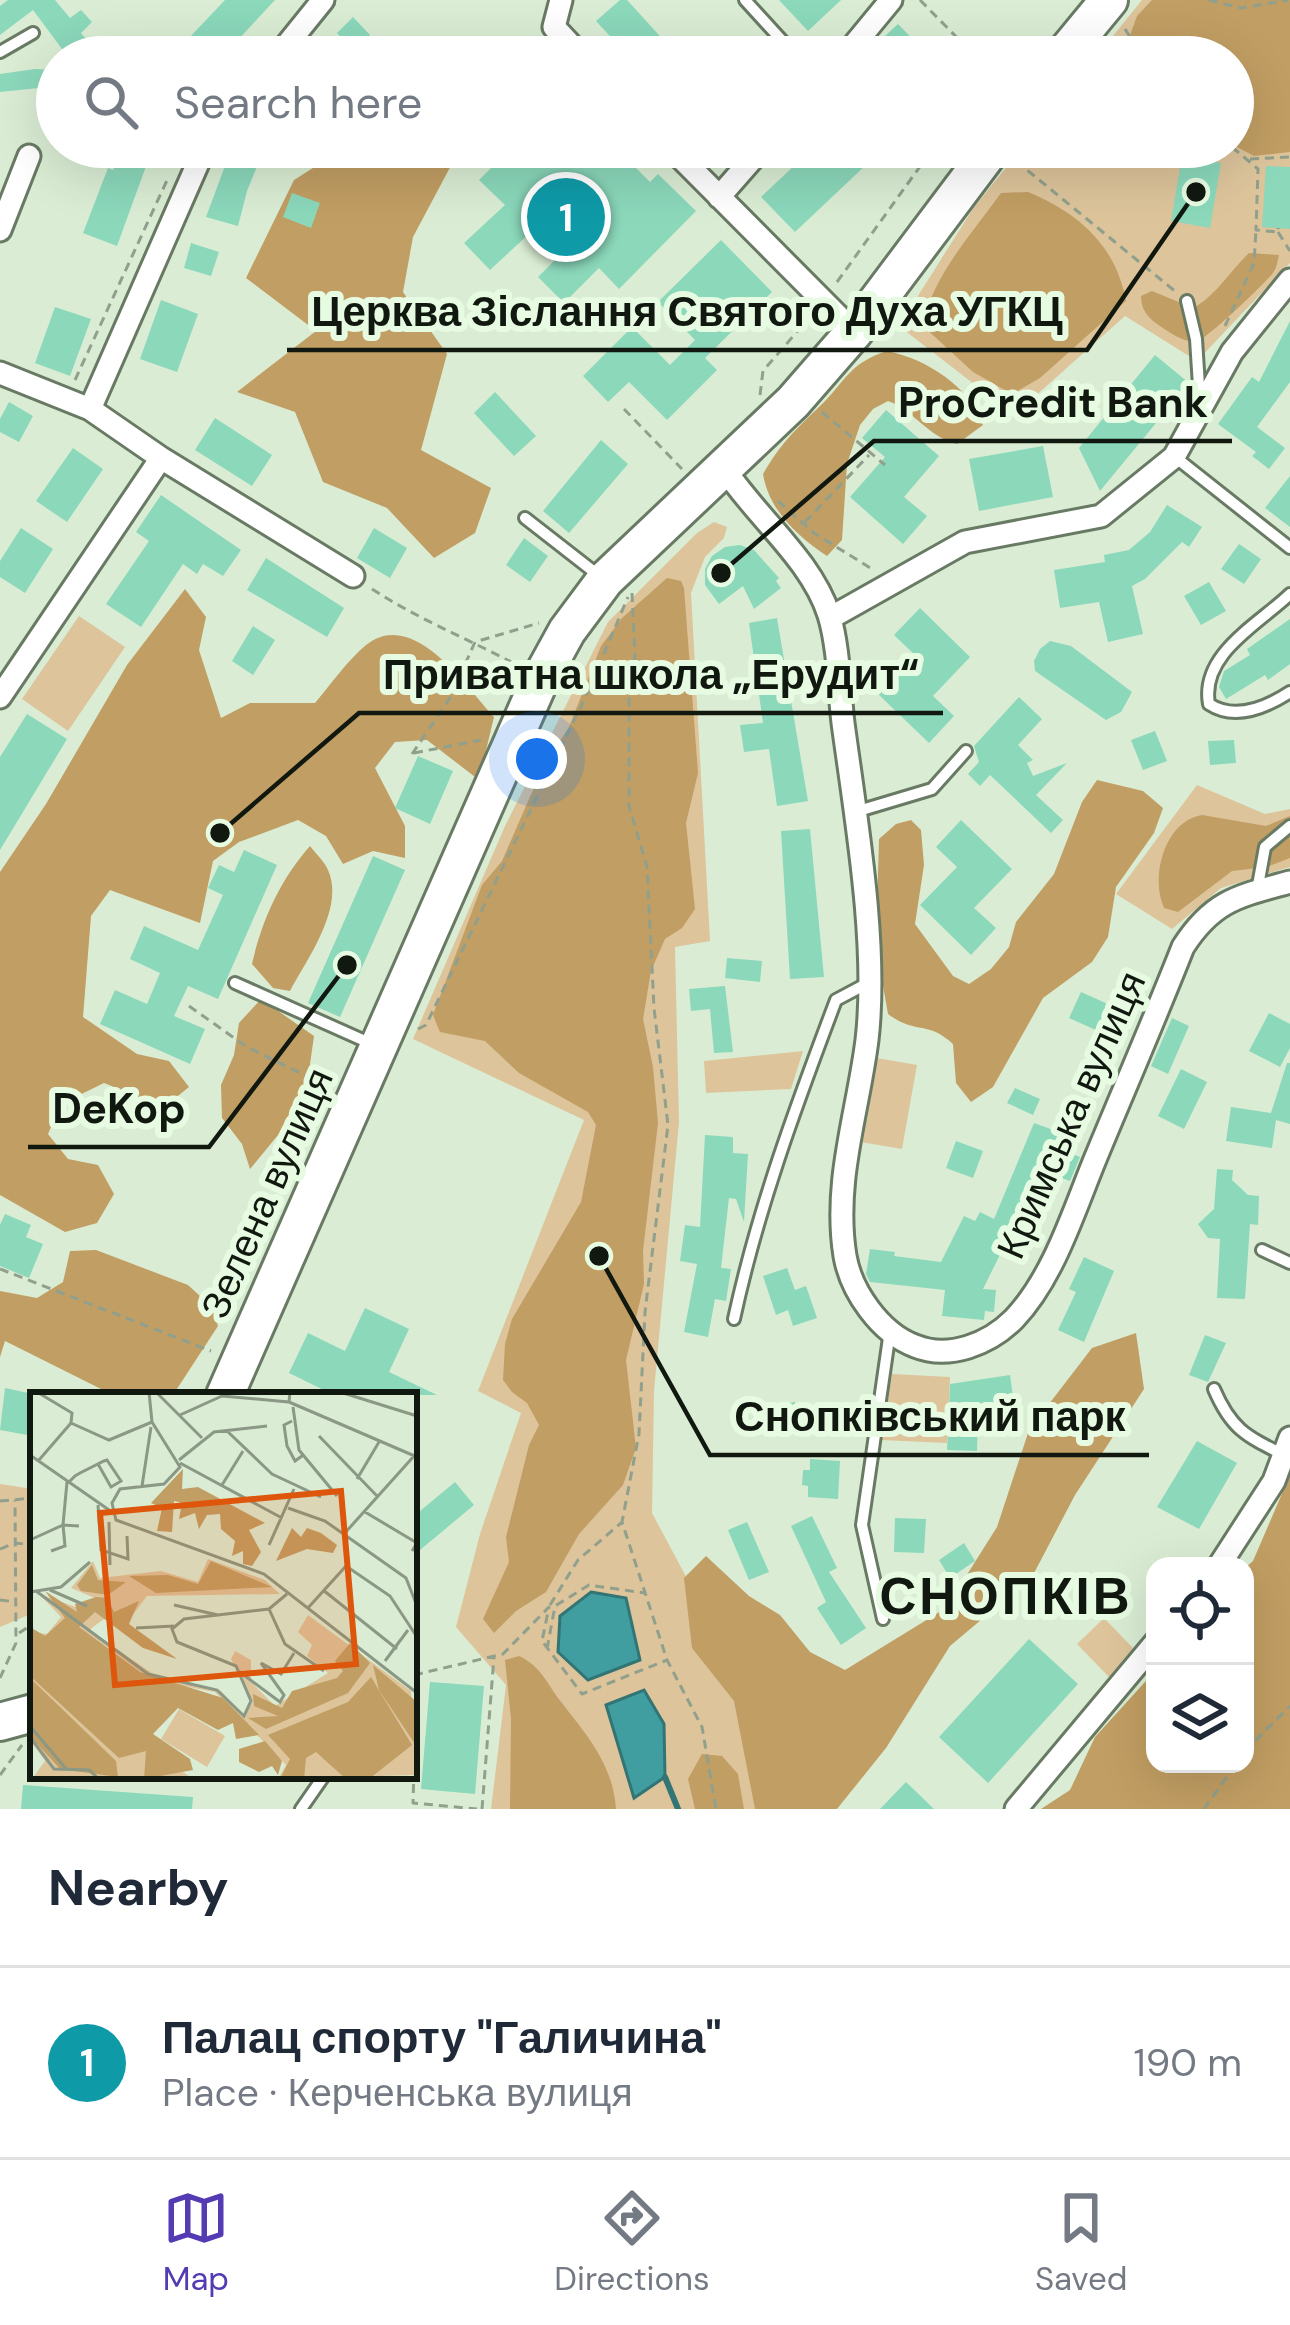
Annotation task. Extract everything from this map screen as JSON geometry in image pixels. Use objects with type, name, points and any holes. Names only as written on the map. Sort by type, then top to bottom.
[{"type":"main road","points":[[1085,36],[1114,10]]},
{"type":"main road","name":"Зелена вулиця","points":[[226,1392],[539,682],[567,631],[605,580],[706,471],[793,402],[986,168]]},
{"type":"street","points":[[561,0],[554,26],[563,36]]},
{"type":"street","points":[[861,36],[891,0]]},
{"type":"street","points":[[293,36],[318,2]]},
{"type":"street","points":[[0,230],[29,156]]},
{"type":"street","points":[[90,409],[197,168]]},
{"type":"street","points":[[690,168],[854,332]]},
{"type":"street","points":[[718,197],[745,168]]},
{"type":"street","points":[[830,618],[965,542],[1101,516],[1174,457],[1232,352],[1290,280]]},
{"type":"street","points":[[0,373],[90,409],[160,458],[352,576]]},
{"type":"street","points":[[0,697],[160,458]]},
{"type":"street","points":[[706,471],[806,572],[830,618],[871,982],[867,1040],[842,1177],[842,1220],[851,1280],[890,1331]]},
{"type":"street","name":"Кримська вулиця","points":[[890,1331],[914,1346],[937,1352],[962,1350],[988,1340],[1015,1318],[1060,1241],[1184,947],[1198,924],[1226,899],[1290,882]]},
{"type":"street","points":[[1225,1557],[1274,1481],[1287,1446]]},
{"type":"street","points":[[1016,1809],[1146,1654]]},
{"type":"lane","points":[[745,0],[778,36]]},
{"type":"lane","points":[[0,52],[33,33]]},
{"type":"lane","points":[[1187,301],[1196,339],[1201,405]]},
{"type":"lane","points":[[1174,457],[1290,548]]},
{"type":"lane","points":[[525,518],[605,580]]},
{"type":"lane","points":[[1290,594],[1222,656],[1208,679],[1207,691],[1209,704],[1220,711],[1241,712],[1272,704],[1290,692]]},
{"type":"lane","points":[[855,812],[932,789],[966,751]]},
{"type":"lane","points":[[1257,891],[1265,847],[1290,826]]},
{"type":"lane","points":[[734,1319],[772,1171],[836,1000],[871,982]]},
{"type":"lane","points":[[235,983],[377,1046]]},
{"type":"lane","points":[[1262,1250],[1290,1263]]},
{"type":"lane","points":[[884,1619],[862,1526],[890,1331]]},
{"type":"lane","points":[[1214,1389],[1226,1419],[1247,1436],[1287,1446]]},
{"type":"lane","points":[[301,1809],[322,1779]]},
{"type":"path","points":[[920,0],[955,36]]},
{"type":"path","points":[[1209,0],[1241,8],[1288,0]]},
{"type":"path","points":[[1114,10],[1130,36]]},
{"type":"path","points":[[1254,160],[1290,158]]},
{"type":"path","points":[[1220,334],[1254,263],[1258,169],[1254,165]]},
{"type":"path","points":[[72,387],[172,168]]},
{"type":"path","points":[[831,291],[919,168]]},
{"type":"path","points":[[1022,168],[1187,301]]},
{"type":"path","points":[[1257,187],[1265,188]]},
{"type":"path","points":[[1256,230],[1278,230],[1290,251]]},
{"type":"path","points":[[763,371],[816,311]]},
{"type":"path","points":[[624,409],[706,471]]},
{"type":"path","points":[[823,413],[885,466]]},
{"type":"path","points":[[804,524],[871,453]]},
{"type":"path","points":[[772,496],[872,570],[884,587]]},
{"type":"path","points":[[352,576],[418,619],[518,666]]},
{"type":"path","points":[[415,1030],[426,1025],[496,884],[632,590],[635,656],[629,693],[629,806],[647,867],[654,1009],[668,1126],[644,1312],[639,1434],[622,1522],[667,1660],[702,1727],[716,1809]]},
{"type":"path","points":[[486,739],[412,754],[450,698],[475,642],[547,621]]},
{"type":"path","points":[[189,1006],[248,1047],[332,1088]]},
{"type":"path","points":[[0,1269],[217,1353]]},
{"type":"path","points":[[0,1502],[30,1498]]},
{"type":"path","points":[[0,1678],[16,1634],[15,1500]]},
{"type":"path","points":[[417,1675],[503,1654],[549,1607],[578,1560],[622,1522]]},
{"type":"path","points":[[0,1550],[15,1543],[30,1545]]},
{"type":"path","points":[[546,1651],[555,1606],[589,1585],[647,1594]]},
{"type":"path","points":[[0,1600],[16,1602]]},
{"type":"path","points":[[549,1607],[542,1641],[582,1694],[667,1660]]},
{"type":"path","points":[[16,1634],[30,1626]]},
{"type":"path","points":[[414,1779],[413,1803],[480,1809],[494,1656]]},
{"type":"path","points":[[1254,1742],[1290,1706]]},
{"type":"path","points":[[0,1775],[15,1728]]},
{"type":"path","points":[[1204,1809],[1230,1773]]},
{"type":"shaded area","points":[[1142,0],[1290,0],[1290,263],[1197,361],[1125,316],[1014,415],[899,326],[974,207],[1006,168],[1254,168],[1254,36],[1113,36]]},
{"type":"shaded area","points":[[1152,0],[1290,0],[1290,152],[1254,156],[1254,36],[1130,36],[1137,16]]},
{"type":"shaded area","points":[[313,168],[450,168],[413,237],[403,292],[447,354],[421,450],[491,488],[475,533],[434,558],[387,508],[323,482],[295,412],[237,392],[316,331],[246,278],[294,180]]},
{"type":"shaded area","points":[[1028,192],[1063,210],[1092,234],[1114,264],[1126,301],[1040,378],[1012,394],[973,372],[922,325],[945,272],[1001,193]]},
{"type":"shaded area","points":[[1249,253],[1279,255],[1274,271],[1201,339],[1190,342],[1176,336],[1144,310],[1141,296],[1152,291],[1193,308]]},
{"type":"shaded area","points":[[887,351],[945,377],[968,399],[983,425],[957,444],[888,401],[873,409],[860,425],[847,464],[842,540],[827,556],[786,521],[771,499],[763,474],[789,437],[849,374]]},
{"type":"shaded area","points":[[714,522],[727,527],[724,538],[705,557],[691,593],[710,941],[675,947],[679,1122],[654,1391],[652,1513],[810,1809],[491,1809],[506,1685],[456,1627],[480,1534],[521,1413],[478,1391],[584,1120],[413,1039],[505,826],[608,622],[697,533]]},
{"type":"shaded area","points":[[667,578],[681,581],[684,588],[698,773],[686,823],[695,909],[682,928],[665,939],[651,971],[643,1019],[658,1123],[643,1251],[644,1284],[626,1360],[636,1448],[623,1485],[579,1534],[546,1592],[516,1611],[494,1633],[483,1619],[509,1562],[506,1537],[529,1445],[539,1425],[527,1403],[503,1380],[505,1344],[512,1319],[581,1202],[596,1125],[588,1112],[519,1073],[485,1041],[440,1032],[433,1015],[482,885],[502,861],[543,767],[569,727],[601,646],[622,618]]},
{"type":"shaded area","points":[[185,589],[206,617],[199,650],[221,718],[250,703],[315,703],[359,651],[384,636],[402,636],[437,655],[494,717],[479,780],[427,740],[395,742],[375,768],[405,826],[405,858],[373,851],[343,864],[326,836],[298,820],[239,842],[213,861],[200,923],[110,890],[91,916],[83,1017],[137,1054],[169,1061],[189,1087],[164,1107],[104,1083],[61,1104],[48,1134],[68,1159],[98,1165],[114,1194],[97,1223],[65,1232],[0,1195],[0,872],[46,804],[127,665]]},
{"type":"shaded area","points":[[79,616],[125,647],[68,731],[22,699]]},
{"type":"shaded area","points":[[1097,780],[1143,791],[1163,808],[1154,833],[1116,887],[1108,937],[1092,962],[1043,998],[993,1087],[971,1102],[956,1083],[953,1044],[936,1032],[888,1014],[876,946],[879,839],[896,824],[911,820],[921,830],[924,865],[915,924],[953,976],[969,984],[991,969],[1009,947],[1016,922],[1054,874],[1082,802]]},
{"type":"shaded area","points":[[1197,785],[1265,814],[1290,809],[1290,867],[1221,888],[1172,929],[1116,894]]},
{"type":"shaded area","points":[[1202,815],[1266,826],[1290,816],[1290,858],[1267,867],[1232,871],[1178,912],[1164,908],[1159,882],[1164,852],[1178,828]]},
{"type":"shaded area","points":[[310,846],[327,867],[332,885],[328,917],[290,991],[273,988],[252,964],[256,948],[281,887]]},
{"type":"shaded area","points":[[261,999],[314,1036],[308,1078],[278,1135],[250,1169],[242,1144],[222,1118],[221,1085],[234,1055],[239,1023]]},
{"type":"shaded area","points":[[803,1051],[791,1089],[706,1093],[704,1061]]},
{"type":"shaded area","points":[[871,1057],[917,1065],[902,1149],[855,1141]]},
{"type":"shaded area","points":[[96,1250],[188,1285],[212,1307],[218,1326],[175,1392],[107,1392],[5,1341],[0,1357],[0,1291],[37,1298],[63,1282],[70,1251]]},
{"type":"shaded area","points":[[1136,1333],[1144,1389],[1075,1495],[1032,1577],[950,1646],[886,1748],[837,1809],[755,1809],[734,1701],[692,1648],[684,1578],[706,1556],[749,1596],[780,1615],[810,1652],[845,1670],[946,1608],[997,1527],[1029,1430],[1092,1348]]},
{"type":"shaded area","points":[[892,1374],[950,1377],[947,1443],[881,1440]]},
{"type":"shaded area","points":[[1290,1475],[1290,1809],[1041,1809],[1070,1790],[1095,1737],[1146,1681],[1146,1773],[1254,1773],[1254,1559]]},
{"type":"shaded area","points":[[0,1484],[30,1489],[30,1614],[0,1627]]},
{"type":"shaded area","points":[[1104,1618],[1133,1648],[1109,1677],[1077,1644]]},
{"type":"shaded area","points":[[519,1656],[542,1674],[596,1749],[616,1809],[510,1809],[511,1719],[505,1660]]},
{"type":"shaded area","points":[[702,1754],[722,1756],[738,1774],[744,1809],[695,1809],[688,1779]]},
{"type":"water","points":[[591,1592],[626,1598],[640,1660],[588,1680],[558,1652],[560,1616]]},
{"type":"water","points":[[644,1690],[664,1724],[665,1777],[634,1798],[606,1705]]},
{"type":"building","points":[[8,0],[55,0],[70,18],[81,10],[92,22],[81,33],[84,36],[52,36],[33,10],[0,35],[0,6]]},
{"type":"building","points":[[225,0],[275,0],[242,36],[191,36]]},
{"type":"building","points":[[620,0],[627,0],[660,36],[610,36],[596,21]]},
{"type":"building","points":[[779,0],[841,0],[808,31]]},
{"type":"building","points":[[353,17],[370,35],[340,36],[337,33]]},
{"type":"building","points":[[898,24],[910,36],[885,36]]},
{"type":"building","points":[[36,69],[36,88],[0,92],[0,74]]},
{"type":"building","points":[[1266,166],[1290,167],[1290,229],[1262,227]]},
{"type":"building","points":[[108,168],[145,168],[117,246],[83,233]]},
{"type":"building","points":[[224,168],[256,168],[238,226],[206,217]]},
{"type":"building","points":[[491,168],[636,168],[650,182],[658,174],[696,211],[619,289],[599,268],[564,303],[538,277],[557,258],[531,232],[490,270],[464,243],[505,205],[479,180]]},
{"type":"building","points":[[792,168],[863,168],[795,232],[761,197]]},
{"type":"building","points":[[1180,168],[1220,168],[1210,228],[1171,221]]},
{"type":"building","points":[[292,193],[320,203],[311,228],[283,217]]},
{"type":"building","points":[[721,240],[772,292],[705,358],[717,370],[667,420],[629,382],[608,402],[583,376],[632,327],[670,365],[695,340],[658,302]]},
{"type":"building","points":[[191,243],[219,252],[211,276],[184,268]]},
{"type":"building","points":[[161,300],[198,314],[177,372],[140,359]]},
{"type":"building","points":[[55,307],[91,319],[70,376],[35,363]]},
{"type":"building","points":[[1290,321],[1290,382],[1257,427],[1285,448],[1269,469],[1252,456],[1256,452],[1218,424],[1252,377],[1259,382]]},
{"type":"building","points":[[1155,355],[1189,383],[1100,491],[1079,448]]},
{"type":"building","points":[[495,392],[536,436],[514,456],[474,413]]},
{"type":"building","points":[[9,402],[33,416],[19,442],[0,432],[0,419]]},
{"type":"building","points":[[886,410],[939,456],[904,497],[927,516],[903,544],[850,497],[885,457],[862,438]]},
{"type":"building","points":[[215,418],[272,455],[252,486],[195,450]]},
{"type":"building","points":[[601,440],[628,464],[569,533],[543,511]]},
{"type":"building","points":[[1043,446],[1053,497],[979,511],[969,459]]},
{"type":"building","points":[[73,448],[103,469],[67,522],[36,501]]},
{"type":"building","points":[[1290,476],[1290,527],[1265,508]]},
{"type":"building","points":[[161,495],[241,550],[223,576],[203,564],[197,574],[183,564],[141,627],[106,604],[149,541],[136,532]]},
{"type":"building","points":[[1167,505],[1202,527],[1189,547],[1182,542],[1132,586],[1143,634],[1108,642],[1099,602],[1060,608],[1054,570],[1105,562],[1104,555],[1129,550],[1150,532]]},
{"type":"building","points":[[21,528],[53,549],[25,593],[0,577],[0,561]]},
{"type":"building","points":[[374,528],[407,548],[390,578],[357,558]]},
{"type":"building","points":[[524,538],[548,556],[530,582],[506,565]]},
{"type":"building","points":[[1239,544],[1261,559],[1244,584],[1221,569]]},
{"type":"building","points":[[725,547],[754,550],[779,578],[781,588],[754,609],[743,586],[719,604],[705,585],[705,569],[712,556]]},
{"type":"building","points":[[266,558],[344,608],[327,637],[247,590]]},
{"type":"building","points":[[1209,582],[1226,611],[1201,625],[1184,596]]},
{"type":"building","points":[[920,608],[970,657],[933,696],[954,716],[929,743],[878,694],[915,655],[894,635]]},
{"type":"building","points":[[777,618],[808,801],[777,806],[769,749],[744,752],[740,725],[763,723],[749,623]]},
{"type":"building","points":[[1290,619],[1290,664],[1226,699],[1219,687],[1224,671]]},
{"type":"building","points":[[253,626],[275,640],[253,675],[232,661]]},
{"type":"building","points":[[1050,641],[1071,646],[1132,692],[1121,712],[1106,720],[1035,671],[1040,649]]},
{"type":"building","points":[[1019,697],[1042,719],[1018,745],[1033,760],[1027,763],[1033,776],[1067,763],[1036,795],[1063,820],[1051,833],[990,775],[980,786],[968,774],[979,762],[974,746]]},
{"type":"building","points":[[27,714],[67,739],[0,850],[0,757]]},
{"type":"building","points":[[1155,731],[1167,761],[1143,770],[1131,740]]},
{"type":"building","points":[[1234,740],[1236,763],[1210,765],[1208,741]]},
{"type":"building","points":[[418,756],[453,771],[430,824],[395,808]]},
{"type":"building","points":[[961,820],[1012,869],[974,908],[996,928],[971,955],[920,905],[957,867],[936,847]]},
{"type":"building","points":[[810,829],[824,977],[790,979],[781,831]]},
{"type":"building","points":[[244,850],[277,865],[218,999],[188,986],[174,1016],[205,1029],[190,1064],[100,1024],[115,990],[147,1004],[160,973],[130,959],[144,926],[198,950],[223,895],[208,888],[219,865],[234,872]]},
{"type":"building","points":[[373,856],[405,870],[340,1017],[308,1003]]},
{"type":"building","points":[[727,958],[762,961],[760,982],[725,978]]},
{"type":"building","points":[[725,986],[733,1052],[714,1053],[710,1009],[691,1011],[689,989]]},
{"type":"building","points":[[1081,992],[1110,1005],[1098,1031],[1069,1018]]},
{"type":"building","points":[[1269,1013],[1290,1024],[1290,1048],[1280,1067],[1249,1051]]},
{"type":"building","points":[[1172,1018],[1189,1026],[1168,1074],[1151,1066]]},
{"type":"building","points":[[1287,1063],[1290,1124],[1276,1120],[1272,1148],[1226,1141],[1231,1107],[1271,1113]]},
{"type":"building","points":[[1181,1069],[1207,1082],[1184,1129],[1158,1116]]},
{"type":"building","points":[[1015,1088],[1040,1099],[1033,1115],[1007,1103]]},
{"type":"building","points":[[1034,1123],[1070,1136],[1064,1151],[1080,1157],[1070,1181],[1054,1175],[1039,1214],[1023,1208],[983,1289],[996,1290],[994,1312],[985,1311],[984,1320],[942,1316],[945,1290],[870,1282],[866,1274],[870,1249],[941,1262],[964,1216],[975,1221],[980,1212],[994,1219]]},
{"type":"building","points":[[705,1135],[733,1137],[733,1153],[748,1154],[744,1222],[736,1199],[729,1198],[721,1268],[731,1269],[726,1301],[715,1299],[708,1337],[684,1332],[697,1264],[680,1261],[685,1225],[700,1227]]},
{"type":"building","points":[[956,1141],[983,1151],[973,1178],[946,1168]]},
{"type":"building","points":[[1217,1169],[1233,1170],[1232,1180],[1248,1195],[1259,1196],[1258,1225],[1250,1224],[1245,1299],[1217,1298],[1220,1239],[1208,1238],[1198,1224],[1214,1209]]},
{"type":"building","points":[[5,1214],[31,1225],[26,1237],[43,1244],[29,1278],[0,1266],[0,1225]]},
{"type":"building","points":[[1084,1257],[1114,1271],[1084,1342],[1058,1330],[1076,1292],[1069,1289]]},
{"type":"building","points":[[787,1268],[795,1290],[806,1286],[817,1318],[793,1326],[788,1310],[776,1315],[763,1276]]},
{"type":"building","points":[[365,1308],[409,1329],[389,1372],[437,1395],[328,1392],[289,1373],[308,1333],[345,1351]]},
{"type":"building","points":[[1205,1335],[1226,1343],[1208,1382],[1189,1375]]},
{"type":"building","points":[[1010,1375],[1015,1411],[978,1416],[977,1451],[947,1450],[950,1384]]},
{"type":"building","points":[[5,1388],[30,1393],[30,1435],[0,1430]]},
{"type":"building","points":[[795,1402],[798,1424],[772,1428],[769,1406]]},
{"type":"building","points":[[1197,1441],[1237,1463],[1199,1529],[1157,1507]]},
{"type":"building","points":[[810,1459],[840,1461],[838,1499],[808,1497],[808,1486],[802,1485]]},
{"type":"building","points":[[455,1482],[474,1505],[417,1552],[417,1514]]},
{"type":"building","points":[[812,1516],[837,1568],[829,1572],[866,1628],[841,1645],[817,1608],[826,1602],[791,1526]]},
{"type":"building","points":[[895,1518],[926,1519],[924,1553],[894,1552]]},
{"type":"building","points":[[747,1522],[769,1572],[749,1580],[728,1530]]},
{"type":"building","points":[[964,1543],[975,1561],[950,1578],[939,1560]]},
{"type":"building","points":[[1029,1639],[1078,1684],[988,1783],[939,1737]]},
{"type":"building","points":[[430,1682],[484,1686],[475,1794],[421,1789]]},
{"type":"building","points":[[906,1782],[934,1809],[880,1809]]},
{"type":"building","points":[[23,1785],[193,1797],[192,1809],[21,1809]]},
{"type":"waterway","points":[[665,1777],[678,1809]]},
{"type":"place","name":"Церква Зіслання Святого Духа УГКЦ","points":[[1196,192]]},
{"type":"place","name":"Палац спорту \"Галичина\"","points":[[566,217]]},
{"type":"place","name":"ProCredit Bank","points":[[721,573]]},
{"type":"place","name":"Приватна школа „Ерудит“","points":[[220,833]]},
{"type":"place","name":"DeKop","points":[[347,965]]},
{"type":"place","name":"Снопківський парк","points":[[599,1256]]},
{"type":"district","name":"СНОПКІВ","points":[[1006,1596]]}]
